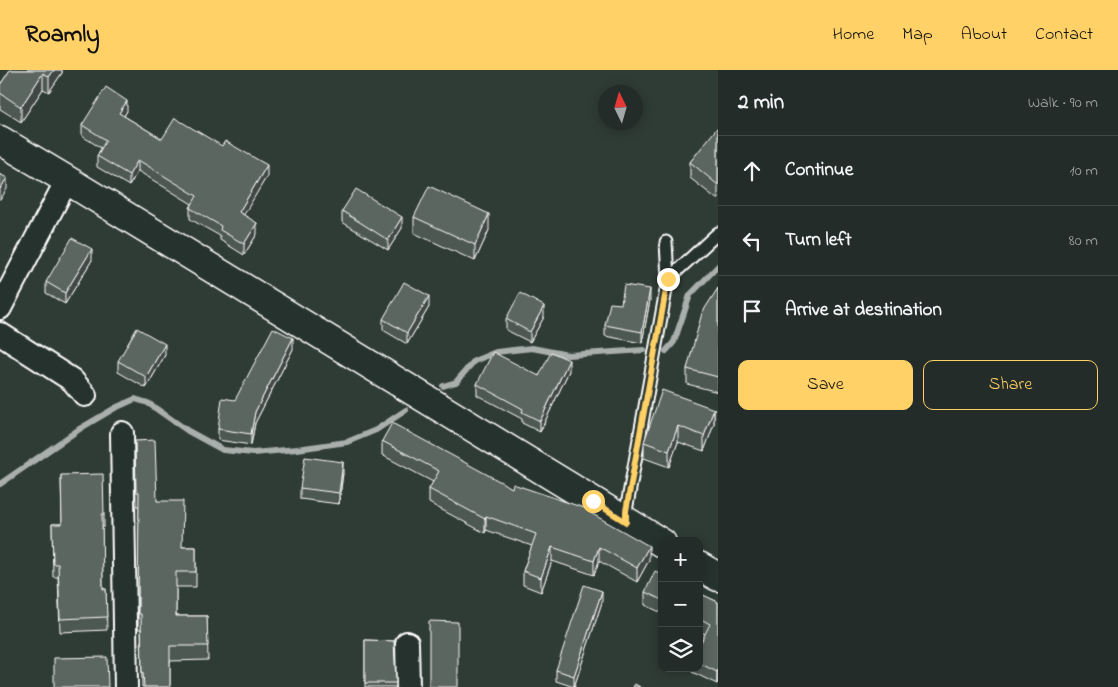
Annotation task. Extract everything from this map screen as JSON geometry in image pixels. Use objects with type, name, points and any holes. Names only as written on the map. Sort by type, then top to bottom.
[{"type":"main road","points":[[0,140],[658,541]]},
{"type":"main road","points":[[703,568],[718,577]]},
{"type":"street","points":[[0,308],[68,180]]},
{"type":"street","points":[[0,334],[72,380],[85,395]]},
{"type":"street","points":[[122,433],[126,687]]},
{"type":"street","points":[[407,643],[408,687]]},
{"type":"lane","points":[[668,279],[718,233]]},
{"type":"lane","points":[[626,522],[626,511],[668,279],[666,242]]},
{"type":"building","points":[[10,70],[54,70],[49,77],[43,73],[21,107],[0,93],[0,85]]},
{"type":"building","points":[[106,87],[127,101],[119,113],[162,139],[175,118],[222,146],[225,141],[267,165],[239,212],[257,223],[244,244],[220,230],[221,226],[190,208],[197,196],[138,160],[129,175],[97,156],[106,140],[82,125]]},
{"type":"building","points":[[718,129],[718,185],[690,162]]},
{"type":"building","points":[[0,174],[7,178],[0,189]]},
{"type":"building","points":[[429,186],[489,214],[475,245],[414,217]]},
{"type":"building","points":[[356,189],[402,217],[388,240],[342,211]]},
{"type":"building","points":[[72,238],[92,249],[65,293],[46,282]]},
{"type":"building","points":[[404,282],[429,296],[407,333],[383,319]]},
{"type":"building","points":[[624,285],[650,289],[642,332],[605,325],[610,303],[621,304]]},
{"type":"building","points":[[718,288],[718,377],[687,369],[702,313]]},
{"type":"building","points":[[520,293],[544,306],[530,332],[506,319]]},
{"type":"building","points":[[137,328],[165,344],[146,377],[118,361]]},
{"type":"building","points":[[273,328],[293,338],[255,412],[251,434],[218,429],[222,398],[235,400]]},
{"type":"building","points":[[493,352],[539,376],[551,352],[569,360],[540,421],[522,412],[523,409],[477,384]]},
{"type":"building","points":[[662,390],[714,409],[704,436],[678,426],[669,451],[644,442]]},
{"type":"building","points":[[392,423],[512,488],[513,484],[590,510],[589,512],[649,546],[637,568],[599,547],[594,561],[552,547],[541,578],[523,571],[536,534],[486,516],[485,519],[429,489],[439,471],[382,441]]},
{"type":"building","points":[[155,440],[157,501],[183,501],[182,547],[196,547],[196,572],[176,572],[176,616],[207,616],[208,646],[170,646],[170,687],[144,687],[141,614],[138,614],[139,492],[136,492],[135,441]]},
{"type":"building","points":[[305,457],[343,462],[339,493],[300,488]]},
{"type":"building","points":[[103,474],[103,589],[106,589],[107,617],[60,619],[58,564],[53,564],[52,524],[62,524],[61,475]]},
{"type":"building","points":[[655,571],[658,572],[658,598],[645,592]]},
{"type":"building","points":[[584,585],[602,591],[574,676],[556,670]]},
{"type":"building","points":[[703,595],[718,602],[717,672],[703,665],[703,638],[710,624],[703,620]]},
{"type":"building","points":[[429,621],[458,622],[458,687],[429,687]]},
{"type":"building","points":[[365,640],[394,641],[396,683],[365,683]]},
{"type":"building","points":[[107,657],[108,687],[54,687],[54,658]]},
{"type":"waterway","points":[[666,351],[674,342],[690,295],[718,266]]},
{"type":"waterway","points":[[443,386],[456,382],[474,361],[496,352],[532,348],[568,355],[644,350]]},
{"type":"waterway","points":[[0,484],[81,428],[115,408],[135,399],[148,403],[188,431],[223,450],[253,453],[347,442],[376,430],[406,410]]},
{"type":"route","points":[[593,501],[626,522],[626,511],[668,279]]}]
